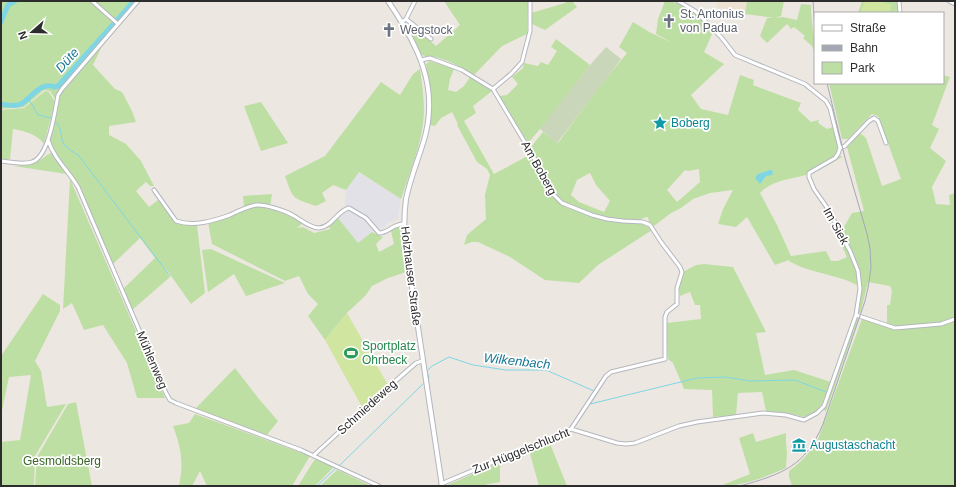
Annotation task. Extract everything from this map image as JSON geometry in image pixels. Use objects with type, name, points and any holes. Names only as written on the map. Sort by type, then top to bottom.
[{"type":"street","points":[[92,1],[116,22]]},
{"type":"street","points":[[1,162],[26,163],[33,162],[39,158],[44,151],[48,140],[58,95],[116,22],[138,1]]},
{"type":"street","name":"Holzhauser Straße","points":[[388,1],[412,39],[425,72],[428,94],[428,117],[424,140],[406,198],[404,224],[405,242],[441,485]]},
{"type":"street","points":[[403,23],[415,1]]},
{"type":"street","points":[[493,89],[511,74],[522,62],[530,31],[530,1]]},
{"type":"street","points":[[678,1],[695,11],[721,37],[735,55],[805,84],[826,101],[830,108],[840,148],[845,146],[869,121],[874,118],[878,121],[886,143]]},
{"type":"street","points":[[899,1],[900,12]]},
{"type":"street","points":[[949,1],[955,4]]},
{"type":"street","points":[[406,19],[431,39]]},
{"type":"street","name":"Am Boberg","points":[[421,60],[430,58],[462,70],[493,89],[556,198],[562,203],[592,215],[607,219],[623,222],[643,222],[650,225],[680,267],[682,272],[677,288],[677,304],[667,312],[665,317],[666,359],[611,372],[606,376],[571,429]]},
{"type":"street","name":"Mühlenweg","points":[[48,140],[51,150],[78,187],[170,400],[314,455],[379,486]]},
{"type":"street","name":"Im Siek","points":[[840,148],[835,158],[809,173],[809,177],[814,190],[828,209],[850,251],[858,271],[860,289],[856,315]]},
{"type":"street","points":[[154,190],[176,221],[186,224],[198,224],[227,216],[256,205],[285,212],[317,228],[335,219],[344,210],[349,208],[366,218],[379,233],[384,232],[397,224],[404,224]]},
{"type":"street","points":[[856,315],[895,328],[941,324],[955,319]]},
{"type":"street","name":"Zur Hüggelschlucht","points":[[441,485],[571,429],[617,443],[626,444],[635,443],[679,426],[697,422],[763,413],[786,415],[802,420],[807,419],[817,413],[824,406],[856,315]]},
{"type":"street","name":"Schmiedeweg","points":[[314,455],[416,363],[422,361]]},
{"type":"shaded area","points":[[718,1],[747,1],[745,14],[716,7]]},
{"type":"shaded area","points":[[358,172],[401,199],[398,219],[389,222],[383,229],[377,228],[358,243],[337,217],[345,207],[346,190]]},
{"type":"green space","points":[[1,1],[140,1],[105,40],[93,65],[115,89],[122,92],[136,122],[109,126],[109,135],[126,144],[141,161],[154,186],[150,186],[146,182],[136,191],[149,207],[158,200],[176,223],[197,225],[205,293],[191,304],[161,264],[170,277],[132,310],[123,289],[155,258],[140,238],[112,265],[78,187],[57,159],[48,140],[57,102],[50,91],[44,90],[24,107],[1,109]]},
{"type":"green space","points":[[444,1],[528,1],[527,34],[502,46],[474,75],[448,61],[437,57],[423,55],[421,54],[406,24],[408,22],[436,46],[460,25]]},
{"type":"green space","points":[[572,1],[577,7],[545,30],[532,24],[531,13]]},
{"type":"green space","points":[[665,1],[685,7],[713,32],[704,52],[724,64],[691,95],[701,109],[728,115],[740,75],[754,80],[753,85],[801,103],[798,110],[811,122],[819,120],[818,123],[827,129],[833,127],[838,146],[837,153],[842,157],[812,173],[778,182],[760,193],[791,256],[826,251],[831,261],[838,261],[847,257],[840,242],[842,230],[852,213],[864,211],[847,147],[860,133],[866,138],[882,186],[901,179],[878,116],[872,114],[848,139],[842,139],[829,84],[944,84],[944,75],[950,77],[932,125],[939,129],[930,148],[946,161],[932,187],[936,204],[950,205],[949,195],[955,193],[955,486],[792,486],[789,471],[798,464],[818,439],[862,319],[871,322],[873,319],[887,323],[887,305],[890,305],[892,291],[890,286],[868,282],[860,315],[859,309],[861,286],[846,280],[803,268],[789,260],[775,265],[747,217],[736,227],[718,224],[723,209],[733,190],[710,193],[693,199],[654,226],[649,222],[648,217],[639,220],[610,218],[593,214],[568,205],[565,207],[591,216],[612,221],[642,224],[652,230],[598,265],[579,283],[545,280],[510,257],[478,242],[472,242],[464,245],[467,235],[486,219],[485,195],[490,175],[487,169],[477,162],[457,125],[458,124],[452,112],[441,118],[435,126],[430,125],[431,95],[426,64],[430,61],[454,69],[448,90],[456,92],[464,86],[470,77],[492,91],[473,106],[476,113],[464,121],[494,174],[533,153],[530,148],[543,132],[558,143],[599,87],[627,53],[619,47],[633,22],[651,33],[673,43],[656,34],[658,19]],"holes":[[[699,169],[700,182],[677,202],[667,190],[685,170],[688,171]],[[590,173],[596,185],[610,201],[604,212],[579,202],[571,195],[577,180]]]},
{"type":"green space","points":[[747,1],[784,1],[781,16],[774,18],[745,14]]},
{"type":"green space","points":[[862,1],[898,1],[899,12],[858,12]]},
{"type":"green space","points":[[865,1],[881,1],[892,5],[889,12],[860,12]]},
{"type":"green space","points":[[801,4],[811,5],[814,51],[812,46],[803,38],[805,36],[794,27],[791,29],[787,24],[767,43],[760,36],[767,18],[783,17],[797,20]]},
{"type":"green space","points":[[556,39],[590,65],[555,111],[530,141],[527,141],[499,96],[507,95],[518,84],[512,77],[523,68],[524,63],[538,66],[541,62],[548,65],[557,51],[551,47]]},
{"type":"green space","points":[[606,47],[621,59],[557,143],[540,129]]},
{"type":"green space","points":[[420,69],[424,101],[423,123],[416,156],[401,199],[359,172],[346,190],[333,185],[322,193],[326,201],[316,206],[294,197],[285,176],[325,156],[381,82],[400,95],[413,74]]},
{"type":"green space","points":[[45,91],[49,92],[55,102],[44,144],[34,135],[13,129],[10,159],[1,159],[1,110],[24,108]]},
{"type":"green space","points":[[261,102],[288,143],[261,151],[244,106]]},
{"type":"green space","points":[[51,153],[66,174],[14,166],[34,163]]},
{"type":"green space","points":[[70,179],[165,398],[137,398],[127,363],[103,325],[84,330],[72,303],[63,309]]},
{"type":"green space","points":[[272,194],[270,207],[258,204],[244,208],[243,196]]},
{"type":"green space","points":[[256,206],[292,217],[303,223],[297,228],[303,227],[314,233],[330,229],[329,226],[338,218],[358,243],[372,232],[383,237],[376,244],[379,252],[394,244],[391,231],[389,230],[400,226],[406,272],[388,278],[372,286],[366,295],[347,313],[325,340],[308,316],[318,304],[308,294],[299,276],[285,281],[212,244],[208,222]]},
{"type":"green space","points":[[211,249],[285,283],[246,296],[234,274],[208,292],[202,250]]},
{"type":"green space","points":[[704,264],[733,267],[766,332],[756,333],[765,375],[794,370],[831,382],[825,399],[815,412],[804,417],[766,411],[762,392],[738,393],[736,415],[713,417],[712,390],[684,389],[673,363],[668,359],[666,323],[701,319],[700,305],[695,305],[690,292],[680,296],[679,288],[683,272],[696,265]]},
{"type":"green space","points":[[43,294],[60,305],[60,311],[35,361],[41,371],[47,407],[66,404],[35,456],[34,486],[1,486],[1,442],[20,440],[31,375],[9,377],[1,415],[1,356]]},
{"type":"green space","points":[[347,313],[388,385],[362,407],[325,340]]},
{"type":"green space","points":[[859,318],[826,411],[823,410],[856,320]]},
{"type":"green space","points":[[235,368],[278,421],[267,435],[195,409]]},
{"type":"green space","name":"Gesmoldsberg","points":[[76,402],[92,486],[35,486],[37,457],[68,404]]},
{"type":"green space","points":[[195,414],[310,456],[292,486],[207,486],[200,471],[192,486],[179,486],[181,477],[181,455],[173,426],[189,423]]},
{"type":"green space","points":[[753,433],[756,442],[786,433],[786,468],[745,483],[720,486],[750,474],[739,438]]},
{"type":"green space","points":[[549,440],[567,486],[539,486],[529,450]]},
{"type":"green space","points":[[315,459],[334,467],[315,486],[298,486]]},
{"type":"green space","points":[[500,462],[500,482],[479,486],[445,486]]},
{"type":"green space","points":[[337,470],[342,472],[371,486],[320,486]]},
{"type":"water","points":[[770,170],[773,171],[772,175],[766,176],[760,184],[755,178],[758,174]]},
{"type":"waterway","name":"Düte","points":[[1,22],[8,5],[15,1]]},
{"type":"waterway","name":"Düte","points":[[1,104],[11,106],[19,105],[40,88],[45,86],[58,86],[134,1]]},
{"type":"waterway","points":[[28,98],[38,115],[51,118]]},
{"type":"waterway","points":[[55,121],[60,128],[64,144],[79,156],[170,276]]},
{"type":"waterway","name":"Wilkenbach","points":[[427,380],[429,378],[427,371],[432,366],[449,357],[473,365],[506,370],[546,370],[594,391]]},
{"type":"waterway","points":[[598,392],[590,404],[697,378],[725,377],[751,381],[795,380],[826,392]]},
{"type":"waterway","name":"Wilkenbach","points":[[340,465],[425,382]]},
{"type":"waterway","name":"Wilkenbach","points":[[317,486],[336,468]]},
{"type":"railway","points":[[813,1],[814,16]]},
{"type":"railway","points":[[740,486],[768,477],[790,467],[800,459],[816,439],[823,424],[865,301],[868,288],[871,268],[870,248],[845,158],[827,84]]},
{"type":"place","name":"St. Antonius von Padua","points":[[669,21]]},
{"type":"place","name":"Wegstock","points":[[389,30]]},
{"type":"place","name":"Boberg","points":[[660,123]]},
{"type":"place","name":"Sportplatz Ohrbeck","points":[[351,353]]},
{"type":"place","name":"Augustaschacht","points":[[799,445]]}]
